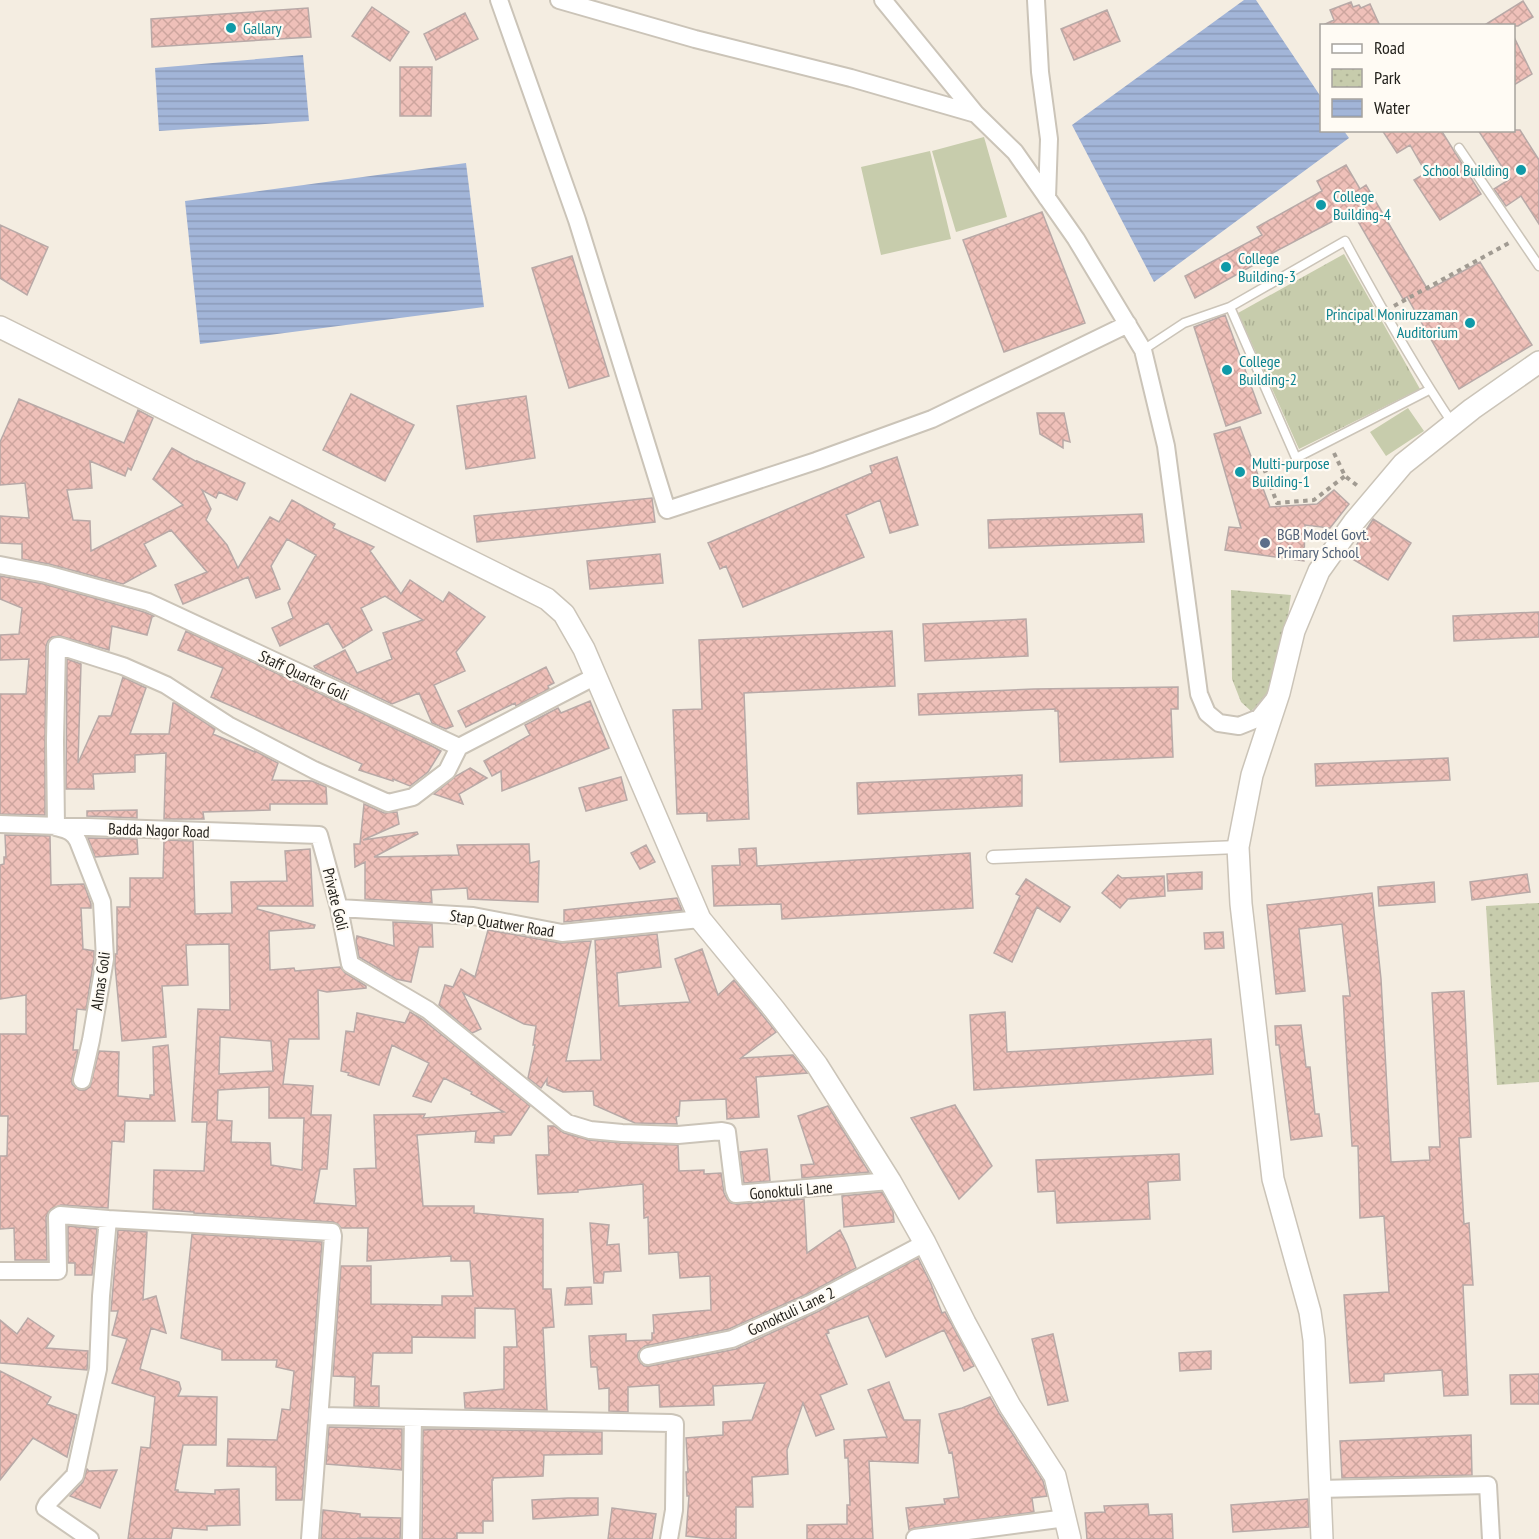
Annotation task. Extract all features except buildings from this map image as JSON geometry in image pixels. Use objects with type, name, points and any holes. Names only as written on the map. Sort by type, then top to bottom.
[{"type":"street","points":[[499,0],[577,220],[667,510],[816,461],[932,419],[1128,324]]},
{"type":"street","points":[[559,0],[976,114]]},
{"type":"street","points":[[883,0],[976,114],[1016,152],[1076,239],[1143,350],[1166,446],[1199,694],[1207,713],[1219,723],[1239,726],[1259,718],[1279,693]]},
{"type":"street","points":[[1036,0],[1040,72],[1049,139],[1047,198]]},
{"type":"street","points":[[0,327],[546,599],[564,614],[596,676],[699,919],[817,1065],[890,1181],[1010,1406],[1055,1476],[1070,1539]]},
{"type":"street","points":[[1322,1539],[1314,1340],[1310,1312],[1273,1179],[1240,904],[1238,847],[1252,775],[1279,693],[1294,631],[1319,571],[1354,522],[1403,464],[1453,424],[1539,362]]},
{"type":"street","name":"Staff Quarter Goli","points":[[0,565],[46,574],[148,602],[459,747]]},
{"type":"street","points":[[56,827],[57,646],[123,666],[154,679],[176,690],[228,725],[314,770],[388,803],[413,797],[447,771],[459,747],[596,676]]},
{"type":"street","name":"Badda Nagor Road","points":[[0,824],[319,835]]},
{"type":"street","name":"Almas Goli","points":[[56,827],[75,834],[102,902],[105,959],[91,1040],[81,1080]]},
{"type":"street","name":"Private Goli","points":[[319,835],[339,908],[350,964],[428,1010],[567,1123]]},
{"type":"street","points":[[993,858],[1238,847]]},
{"type":"street","name":"Stap Quatwer Road","points":[[339,908],[473,916],[562,933],[699,919]]},
{"type":"street","name":"Gonoktuli Lane","points":[[567,1123],[590,1130],[622,1133],[678,1136],[727,1132],[736,1194],[890,1181]]},
{"type":"street","points":[[0,1271],[58,1271],[58,1216],[332,1232],[310,1539]]},
{"type":"street","points":[[90,1539],[45,1508],[75,1475],[98,1369],[101,1296],[108,1219]]},
{"type":"street","name":"Gonoktuli Lane 2","points":[[648,1356],[732,1340],[812,1303],[925,1243]]},
{"type":"street","points":[[320,1416],[675,1424],[675,1510],[669,1539]]},
{"type":"street","points":[[411,1539],[413,1418]]},
{"type":"street","points":[[1319,1489],[1488,1485],[1491,1539]]},
{"type":"street","points":[[915,1538],[1066,1518]]},
{"type":"lane","points":[[1460,148],[1539,266]]},
{"type":"lane","points":[[1143,350],[1184,323],[1230,307],[1346,241],[1383,312],[1453,424]]},
{"type":"lane","points":[[1230,307],[1296,458],[1430,390]]},
{"type":"path","points":[[1383,312],[1520,238]]},
{"type":"path","points":[[1329,441],[1345,476],[1373,498]]},
{"type":"path","points":[[1296,458],[1264,471],[1277,503],[1314,500],[1345,476]]},
{"type":"green space","points":[[984,137],[1007,217],[956,232],[932,151]]},
{"type":"green space","points":[[930,151],[951,239],[881,255],[861,167]]},
{"type":"green space","points":[[1344,254],[1420,389],[1299,449],[1238,313]]},
{"type":"green space","points":[[1408,408],[1424,431],[1386,456],[1370,432]]},
{"type":"green space","points":[[1231,590],[1291,595],[1286,631],[1268,697],[1251,711],[1241,702],[1232,679]]},
{"type":"green space","points":[[1539,903],[1539,1082],[1497,1085],[1486,906]]},
{"type":"water","points":[[1244,0],[1256,0],[1320,96],[1320,132],[1345,132],[1349,138],[1154,282],[1072,125]]},
{"type":"water","points":[[303,55],[309,121],[159,131],[155,68]]},
{"type":"water","points":[[466,163],[484,307],[200,344],[185,201]]},
{"type":"place","name":"Gallary","points":[[231,28]]},
{"type":"place","name":"School Building","points":[[1521,170]]},
{"type":"place","name":"College Building-4","points":[[1321,205]]},
{"type":"place","name":"College Building-3","points":[[1226,267]]},
{"type":"place","name":"Principal Moniruzzaman Auditorium","points":[[1470,323]]},
{"type":"place","name":"College Building-2","points":[[1227,370]]},
{"type":"place","name":"Multi-purpose Building-1","points":[[1240,472]]},
{"type":"place","name":"BGB Model Govt. Primary School","points":[[1265,543]]}]
